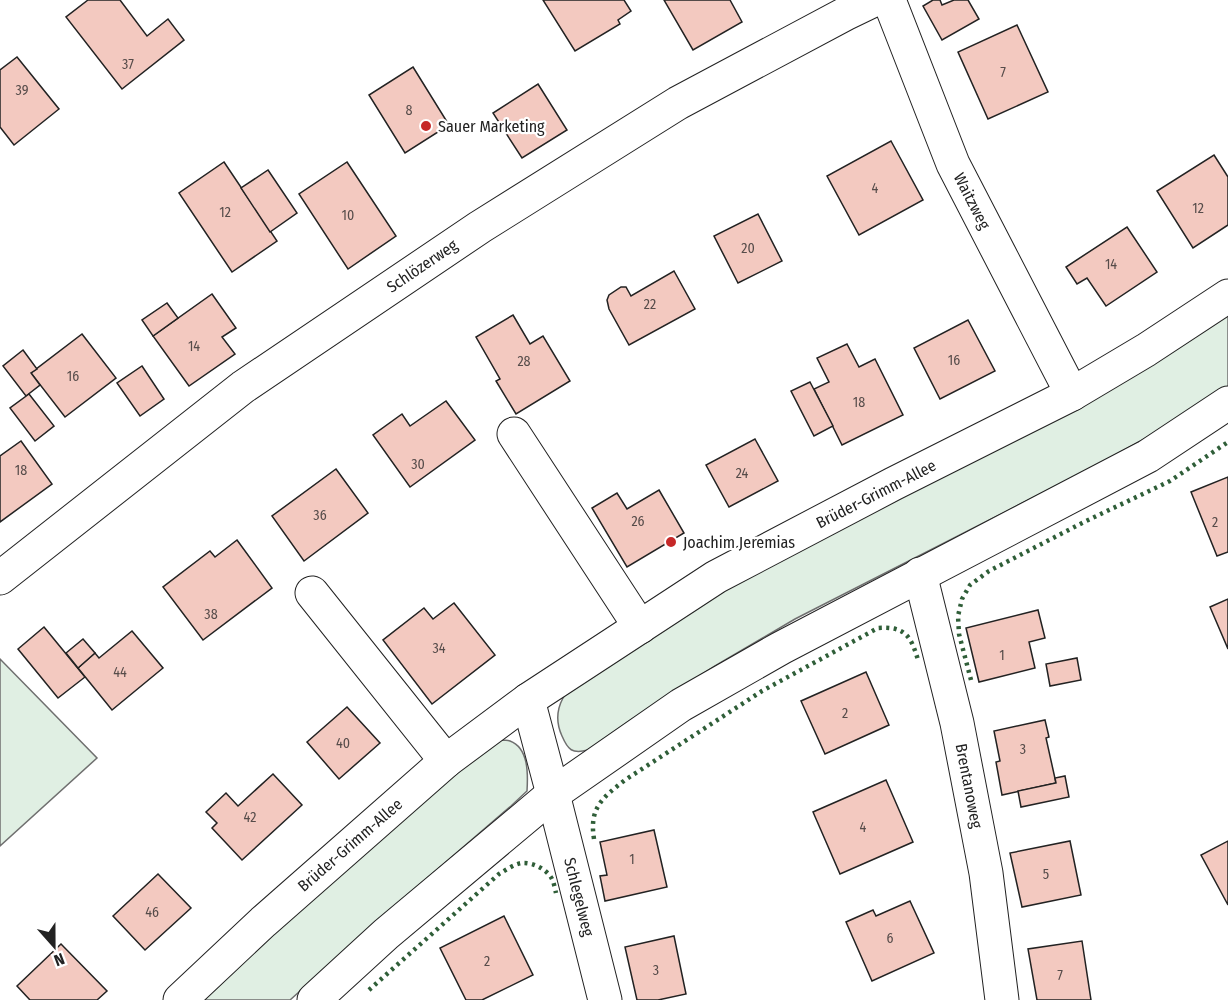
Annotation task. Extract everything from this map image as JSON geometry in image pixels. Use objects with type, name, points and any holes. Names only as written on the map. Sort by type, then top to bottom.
[{"type":"street","name":"Schlözerweg","points":[[0,578],[243,387],[480,227],[678,103],[874,0]]},
{"type":"street","name":"Waitzweg","points":[[889,0],[953,164],[1072,394]]},
{"type":"street","name":"Brüder-Grimm-Allee","points":[[180,1000],[262,922],[446,761],[528,700],[716,577],[1072,394],[1146,350],[1228,296]]},
{"type":"street","points":[[314,1000],[386,934],[553,794],[681,705],[781,648],[1148,456],[1228,403]]},
{"type":"street","points":[[514,434],[640,627]]},
{"type":"street","name":"Brentanoweg","points":[[920,574],[957,723],[986,873],[1002,1000]]},
{"type":"street","points":[[312,593],[446,761]]},
{"type":"street","points":[[528,700],[553,794]]},
{"type":"street","name":"Schlegelweg","points":[[553,794],[605,1000]]},
{"type":"green space","points":[[1228,315],[1228,387],[1099,464],[795,619],[715,666],[588,750],[574,751],[566,745],[559,726],[558,712],[563,698],[575,683],[738,581]]},
{"type":"green space","points":[[0,659],[97,758],[0,846]]},
{"type":"green space","points":[[500,740],[516,745],[521,750],[526,763],[527,791],[511,806],[290,1000],[204,1000],[279,929],[476,756]]},
{"type":"building","points":[[88,0],[120,0],[147,36],[168,19],[184,40],[122,89],[66,17]]},
{"type":"building","points":[[543,0],[624,0],[631,11],[618,20],[620,24],[575,51]]},
{"type":"building","points":[[664,0],[730,0],[742,22],[693,50]]},
{"type":"building","points":[[933,0],[940,0],[942,5],[954,0],[968,0],[979,19],[942,40],[923,6]]},
{"type":"building","points":[[1017,25],[1048,92],[988,119],[958,52]]},
{"type":"building","points":[[17,57],[59,109],[14,145],[0,127],[0,70]]},
{"type":"building","points":[[413,67],[449,125],[405,153],[369,95]]},
{"type":"building","points":[[538,84],[567,130],[522,158],[493,113]]},
{"type":"building","points":[[891,141],[923,200],[859,235],[827,176]]},
{"type":"building","points":[[1214,155],[1228,177],[1228,225],[1193,248],[1157,191]]},
{"type":"building","points":[[224,162],[277,241],[232,272],[179,193]]},
{"type":"building","points":[[347,162],[396,236],[348,269],[299,194]]},
{"type":"building","points":[[268,170],[297,213],[270,232],[241,188]]},
{"type":"building","points":[[758,214],[782,261],[738,283],[714,236]]},
{"type":"building","points":[[1127,227],[1157,272],[1106,306],[1087,278],[1077,284],[1066,267]]},
{"type":"building","points":[[674,271],[695,309],[629,345],[609,309],[607,300],[609,295],[621,287],[626,287],[631,296]]},
{"type":"building","points":[[212,294],[236,328],[222,337],[235,354],[189,386],[153,336]]},
{"type":"building","points":[[167,303],[178,318],[153,336],[142,320]]},
{"type":"building","points":[[513,315],[530,344],[543,336],[570,381],[516,414],[496,381],[500,379],[476,337]]},
{"type":"building","points":[[968,320],[995,371],[940,399],[914,348]]},
{"type":"building","points":[[82,334],[116,378],[65,417],[31,373]]},
{"type":"building","points":[[847,344],[859,367],[875,359],[903,415],[842,445],[814,389],[829,382],[817,358]]},
{"type":"building","points":[[23,350],[37,369],[31,373],[40,385],[26,396],[3,366]]},
{"type":"building","points":[[142,366],[164,399],[140,416],[117,383]]},
{"type":"building","points":[[810,382],[833,426],[814,436],[791,391]]},
{"type":"building","points":[[29,394],[54,426],[35,441],[10,408]]},
{"type":"building","points":[[446,401],[475,440],[410,487],[373,435],[402,414],[410,426]]},
{"type":"building","points":[[755,439],[778,481],[729,507],[706,465]]},
{"type":"building","points":[[21,441],[52,484],[0,522],[0,456]]},
{"type":"building","points":[[336,469],[368,513],[304,561],[272,516]]},
{"type":"building","points":[[1228,477],[1228,552],[1217,556],[1191,492]]},
{"type":"building","points":[[659,490],[684,533],[627,567],[592,508],[617,493],[627,509]]},
{"type":"building","points":[[237,540],[272,588],[203,640],[163,587],[210,551],[215,557]]},
{"type":"building","points":[[1228,599],[1228,649],[1210,607]]},
{"type":"building","points":[[454,603],[495,655],[432,704],[383,640],[424,608],[433,619]]},
{"type":"building","points":[[1038,610],[1045,638],[1029,642],[1035,668],[979,682],[966,628]]},
{"type":"building","points":[[44,627],[85,677],[58,698],[18,649]]},
{"type":"building","points":[[132,631],[163,668],[112,710],[78,668],[95,653],[99,658]]},
{"type":"building","points":[[83,639],[95,653],[78,668],[66,653]]},
{"type":"building","points":[[1077,658],[1081,680],[1050,686],[1046,664]]},
{"type":"building","points":[[866,672],[889,725],[825,754],[801,701]]},
{"type":"building","points":[[347,707],[380,743],[339,779],[307,742]]},
{"type":"building","points":[[1045,720],[1049,737],[1046,738],[1056,783],[1002,795],[996,762],[1000,761],[994,731]]},
{"type":"building","points":[[273,774],[302,805],[242,860],[212,828],[217,823],[206,812],[226,793],[238,806]]},
{"type":"building","points":[[1065,776],[1069,797],[1021,807],[1018,791],[1056,783],[1055,778]]},
{"type":"building","points":[[886,780],[913,842],[840,874],[813,812]]},
{"type":"building","points":[[654,830],[667,887],[605,901],[600,876],[607,875],[600,842]]},
{"type":"building","points":[[1070,841],[1081,895],[1022,907],[1010,853]]},
{"type":"building","points":[[1228,841],[1228,905],[1201,855]]},
{"type":"building","points":[[158,874],[191,908],[145,950],[113,916]]},
{"type":"building","points":[[910,901],[934,953],[872,981],[846,922],[873,910],[876,916]]},
{"type":"building","points":[[504,916],[533,975],[482,1000],[466,1000],[440,948]]},
{"type":"building","points":[[674,936],[686,994],[658,1000],[637,1000],[625,947]]},
{"type":"building","points":[[1082,941],[1091,1000],[1037,1000],[1028,949]]},
{"type":"building","points":[[61,944],[107,991],[97,1000],[30,1000],[17,986]]},
{"type":"hedge","points":[[971,680],[959,634],[958,616],[962,599],[970,585],[989,571],[1170,481],[1228,442]]},
{"type":"hedge","points":[[594,839],[596,811],[610,792],[762,691],[878,628],[895,629],[906,634],[918,660]]},
{"type":"hedge","points":[[369,990],[499,874],[510,867],[522,863],[539,867],[550,875],[556,893]]},
{"type":"place","name":"Sauer Marketing","points":[[426,126]]},
{"type":"place","name":"Joachim Jeremias","points":[[671,542]]}]
